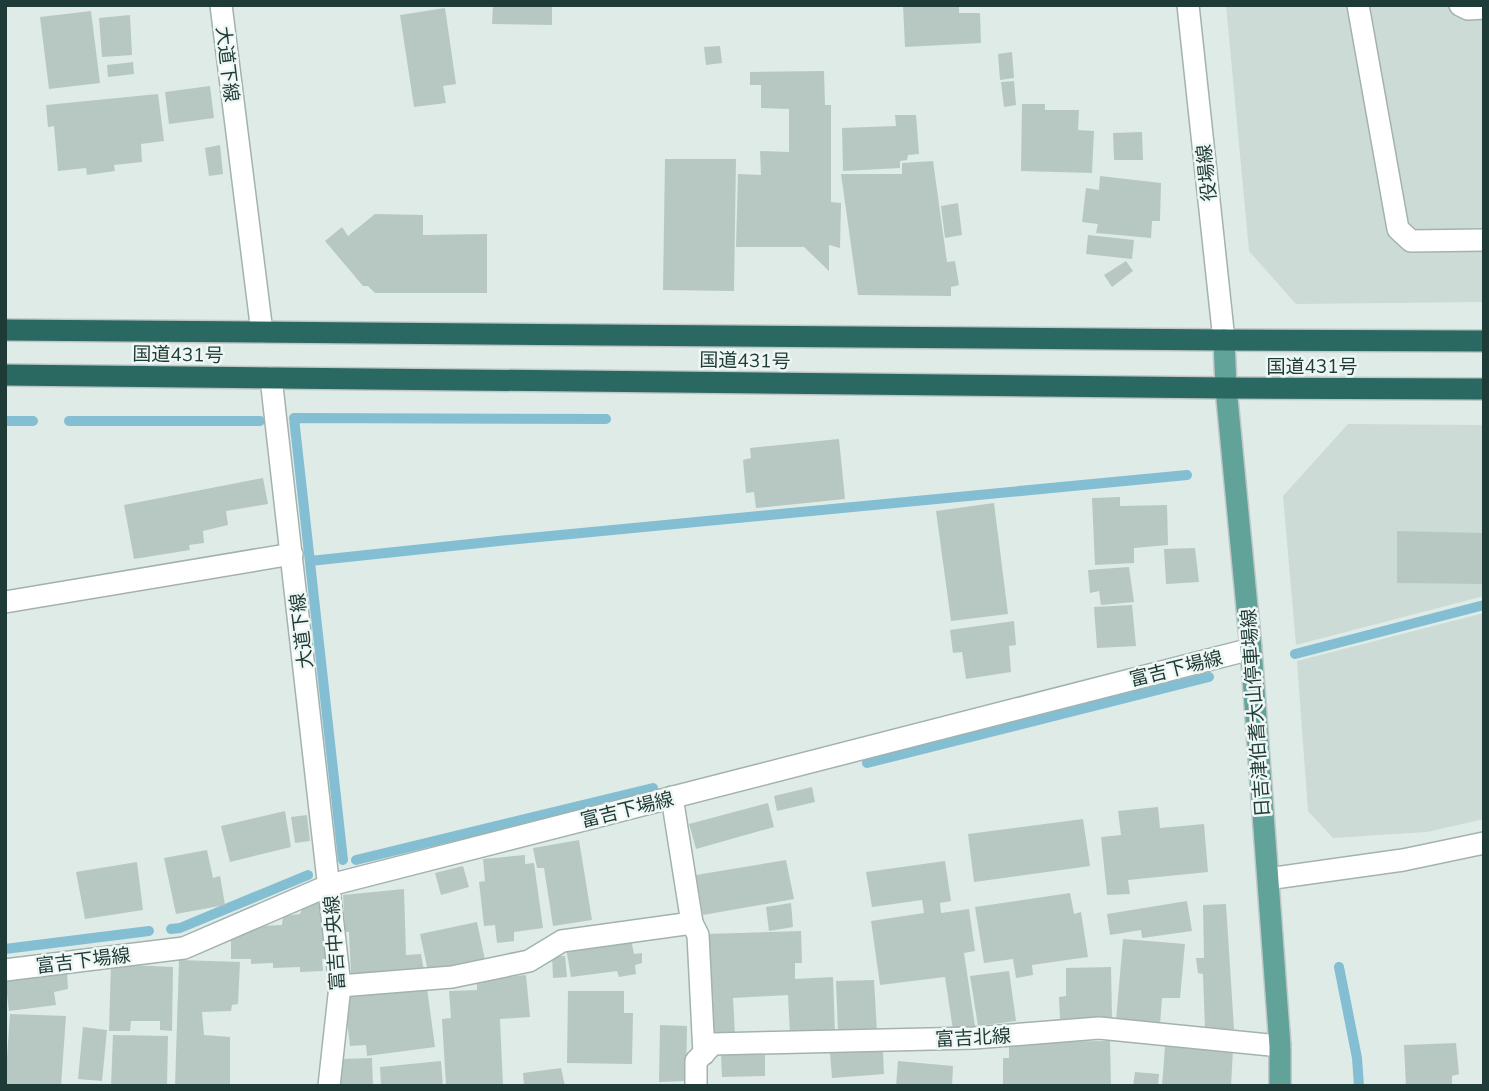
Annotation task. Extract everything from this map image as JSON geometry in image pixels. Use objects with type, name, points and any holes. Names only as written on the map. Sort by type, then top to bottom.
[{"type":"highway","name":"国道431号","points":[[5,330],[1484,341]]},
{"type":"highway","name":"国道431号","points":[[5,375],[1484,389]]},
{"type":"main road","name":"日吉津伯耆大山停車場線","points":[[1224,340],[1226,388],[1251,649],[1280,1046],[1280,1086]]},
{"type":"street","name":"大道下線","points":[[221,5],[262,332]]},
{"type":"street","name":"役場線","points":[[1188,5],[1224,340]]},
{"type":"street","points":[[1358,5],[1398,229],[1411,241],[1484,240]]},
{"type":"street","points":[[1460,5],[1468,9],[1484,8]]},
{"type":"street","name":"大道下線","points":[[271,378],[330,885]]},
{"type":"street","points":[[5,602],[292,554]]},
{"type":"street","name":"富吉下場線","points":[[5,970],[184,948],[330,885],[1251,649]]},
{"type":"street","points":[[672,797],[692,923],[698,935],[704,1054],[696,1061],[696,1086]]},
{"type":"street","points":[[1268,879],[1403,860],[1484,843]]},
{"type":"street","name":"富吉中央線","points":[[329,1086],[340,986],[330,885]]},
{"type":"street","points":[[340,986],[452,977],[529,961],[562,941],[692,923]]},
{"type":"street","name":"富吉北線","points":[[704,1054],[713,1044],[974,1038],[1098,1028],[1280,1046]]},
{"type":"shaded area","points":[[1226,5],[1484,5],[1484,302],[1296,304],[1249,251]]},
{"type":"shaded area","points":[[1348,424],[1484,425],[1484,596],[1296,645],[1283,496]]},
{"type":"shaded area","points":[[1484,613],[1484,819],[1427,832],[1333,838],[1308,811],[1297,661]]},
{"type":"building","points":[[493,5],[552,5],[552,25],[492,24]]},
{"type":"building","points":[[903,5],[959,5],[959,13],[980,13],[981,43],[905,47]]},
{"type":"building","points":[[445,8],[456,84],[443,86],[446,103],[414,107],[400,15]]},
{"type":"building","points":[[91,11],[100,83],[49,89],[40,17]]},
{"type":"building","points":[[130,15],[132,55],[102,57],[99,18]]},
{"type":"building","points":[[720,46],[722,63],[706,65],[704,47]]},
{"type":"building","points":[[1012,52],[1014,78],[1000,80],[998,54]]},
{"type":"building","points":[[133,62],[134,74],[108,77],[107,65]]},
{"type":"building","points":[[824,71],[825,105],[831,105],[831,202],[841,203],[840,248],[829,245],[829,271],[804,247],[736,247],[738,174],[761,175],[760,151],[789,152],[789,109],[761,108],[761,85],[750,85],[750,72]]},
{"type":"building","points":[[1014,81],[1016,105],[1004,107],[1001,82]]},
{"type":"building","points":[[210,86],[214,118],[169,124],[165,92]]},
{"type":"building","points":[[158,94],[164,141],[141,144],[142,162],[114,165],[115,171],[87,175],[86,168],[58,171],[54,126],[48,127],[46,105]]},
{"type":"building","points":[[1022,104],[1045,104],[1045,110],[1079,110],[1078,130],[1094,131],[1092,173],[1021,171]]},
{"type":"building","points":[[895,115],[916,115],[919,154],[908,155],[907,160],[900,161],[900,168],[843,171],[842,128],[896,126]]},
{"type":"building","points":[[1142,132],[1143,160],[1114,160],[1113,133]]},
{"type":"building","points":[[220,145],[223,174],[209,176],[205,148]]},
{"type":"building","points":[[665,159],[736,159],[734,291],[663,290]]},
{"type":"building","points":[[933,161],[947,262],[955,261],[959,285],[951,287],[951,296],[858,295],[841,174],[902,174],[902,163]]},
{"type":"building","points":[[1100,176],[1161,183],[1160,221],[1152,221],[1151,238],[1096,233],[1098,224],[1082,222],[1086,188],[1099,190]]},
{"type":"building","points":[[958,203],[962,235],[945,238],[941,206]]},
{"type":"building","points":[[375,214],[423,215],[423,235],[487,234],[487,293],[375,293],[368,286],[363,286],[325,241],[342,227],[348,236]]},
{"type":"building","points":[[1088,235],[1134,240],[1132,259],[1086,254]]},
{"type":"building","points":[[1126,261],[1133,271],[1112,287],[1104,275]]},
{"type":"building","points":[[839,439],[845,499],[756,508],[754,492],[746,493],[743,460],[751,458],[750,448]]},
{"type":"building","points":[[263,478],[268,504],[226,511],[228,525],[203,531],[204,543],[189,545],[190,550],[134,559],[124,505]]},
{"type":"building","points":[[1120,497],[1120,506],[1167,505],[1168,545],[1134,548],[1134,563],[1095,565],[1092,498]]},
{"type":"building","points":[[994,503],[1008,614],[951,621],[936,511]]},
{"type":"building","points":[[1397,531],[1484,533],[1484,584],[1397,583]]},
{"type":"building","points":[[1195,548],[1199,582],[1166,584],[1164,549]]},
{"type":"building","points":[[1129,567],[1134,602],[1101,605],[1099,591],[1090,593],[1088,570]]},
{"type":"building","points":[[1132,605],[1136,646],[1097,648],[1094,607]]},
{"type":"building","points":[[1014,621],[1016,645],[1009,646],[1011,672],[966,679],[962,652],[953,653],[950,630]]},
{"type":"building","points":[[812,787],[815,802],[777,811],[774,796]]},
{"type":"building","points":[[768,803],[774,827],[696,849],[689,824]]},
{"type":"building","points":[[1158,807],[1160,828],[1204,824],[1208,872],[1128,880],[1130,894],[1107,895],[1101,837],[1121,835],[1118,811]]},
{"type":"building","points":[[285,811],[291,847],[230,862],[221,826]]},
{"type":"building","points":[[307,815],[310,841],[295,843],[291,817]]},
{"type":"building","points":[[1083,819],[1090,866],[974,882],[968,834]]},
{"type":"building","points":[[579,840],[592,920],[553,926],[544,868],[537,868],[533,848]]},
{"type":"building","points":[[207,850],[213,878],[220,876],[225,905],[176,914],[164,858]]},
{"type":"building","points":[[525,855],[525,864],[534,863],[543,928],[514,932],[514,941],[497,943],[495,925],[484,926],[479,882],[485,881],[483,859]]},
{"type":"building","points":[[786,860],[794,899],[703,915],[696,875]]},
{"type":"building","points":[[945,861],[951,901],[940,903],[941,913],[969,909],[975,951],[964,953],[975,1026],[953,1030],[945,977],[880,985],[871,921],[924,913],[922,900],[872,907],[866,872]]},
{"type":"building","points":[[137,862],[143,910],[85,919],[76,872]]},
{"type":"building","points":[[463,866],[469,887],[441,895],[435,873]]},
{"type":"building","points":[[404,889],[406,955],[421,954],[424,971],[351,975],[349,932],[345,932],[343,895]]},
{"type":"building","points":[[1070,893],[1074,914],[1081,912],[1088,957],[1032,965],[1033,975],[1016,978],[1013,959],[984,963],[975,907]]},
{"type":"building","points":[[316,901],[326,903],[328,959],[322,959],[323,971],[300,972],[300,967],[273,968],[273,963],[251,964],[251,959],[231,959],[231,938],[259,926],[282,925],[283,916],[300,914],[302,909]]},
{"type":"building","points":[[1187,901],[1192,931],[1142,938],[1141,930],[1110,935],[1107,914]]},
{"type":"building","points":[[791,903],[793,927],[769,931],[766,907]]},
{"type":"building","points":[[1226,904],[1234,1029],[1205,1029],[1203,974],[1198,973],[1196,958],[1204,958],[1203,905]]},
{"type":"building","points":[[477,922],[485,960],[428,971],[420,934]]},
{"type":"building","points":[[801,931],[802,963],[795,963],[795,979],[833,977],[835,1033],[790,1034],[788,995],[733,998],[735,1035],[708,1035],[704,934]]},
{"type":"building","points":[[631,939],[634,954],[642,953],[642,963],[635,965],[636,974],[619,977],[617,971],[571,977],[566,948]]},
{"type":"building","points":[[1123,939],[1185,944],[1180,998],[1162,998],[1160,1025],[1116,1021]]},
{"type":"building","points":[[552,956],[565,956],[567,977],[553,978]]},
{"type":"building","points":[[179,960],[240,962],[238,1004],[232,1005],[231,1011],[202,1012],[204,1035],[230,1037],[230,1086],[175,1086]]},
{"type":"building","points":[[111,964],[173,967],[172,1031],[160,1030],[160,1021],[131,1021],[130,1031],[109,1031]]},
{"type":"building","points":[[1111,967],[1112,1018],[1060,1019],[1059,997],[1066,996],[1066,968]]},
{"type":"building","points":[[1009,971],[1016,1021],[978,1026],[970,976]]},
{"type":"building","points":[[67,972],[68,989],[54,992],[56,1005],[9,1011],[5,978]]},
{"type":"building","points":[[526,975],[530,1017],[500,1019],[503,1086],[446,1086],[442,1019],[451,1018],[449,991],[477,990],[477,980]]},
{"type":"building","points":[[874,980],[877,1032],[838,1032],[836,981]]},
{"type":"building","points":[[427,988],[435,1047],[367,1056],[366,1045],[350,1046],[344,995]]},
{"type":"building","points":[[568,991],[624,991],[624,1013],[633,1013],[632,1064],[567,1063]]},
{"type":"building","points":[[10,1014],[66,1016],[61,1086],[5,1086]]},
{"type":"building","points":[[660,1025],[687,1026],[686,1081],[659,1082]]},
{"type":"building","points":[[83,1027],[107,1030],[102,1081],[78,1079]]},
{"type":"building","points":[[113,1035],[168,1036],[167,1086],[111,1086]]},
{"type":"building","points":[[1110,1041],[1111,1086],[1003,1086],[1003,1058],[1009,1058],[1009,1042]]},
{"type":"building","points":[[1456,1043],[1459,1074],[1452,1076],[1452,1086],[1406,1086],[1404,1045]]},
{"type":"building","points":[[1165,1046],[1233,1050],[1231,1086],[1162,1086]]},
{"type":"building","points":[[883,1051],[884,1074],[832,1078],[830,1053]]},
{"type":"building","points":[[721,1055],[765,1055],[765,1076],[722,1077]]},
{"type":"building","points":[[372,1058],[373,1086],[341,1086],[340,1059]]},
{"type":"building","points":[[441,1061],[443,1086],[381,1086],[380,1067]]},
{"type":"building","points":[[898,1061],[953,1066],[952,1086],[896,1086]]},
{"type":"building","points":[[561,1068],[565,1086],[524,1086],[523,1073]]},
{"type":"building","points":[[1135,1072],[1159,1074],[1158,1086],[1133,1086]]},
{"type":"waterway","points":[[343,860],[294,418],[606,419]]},
{"type":"waterway","points":[[5,421],[33,421]]},
{"type":"waterway","points":[[69,421],[260,421]]},
{"type":"waterway","points":[[310,561],[1187,475]]},
{"type":"waterway","points":[[1295,654],[1484,605]]},
{"type":"waterway","points":[[867,763],[1209,677]]},
{"type":"waterway","points":[[356,860],[653,788]]},
{"type":"waterway","points":[[171,929],[180,928],[308,875]]},
{"type":"waterway","points":[[5,949],[149,931]]},
{"type":"waterway","points":[[1339,967],[1357,1058],[1359,1086]]}]
